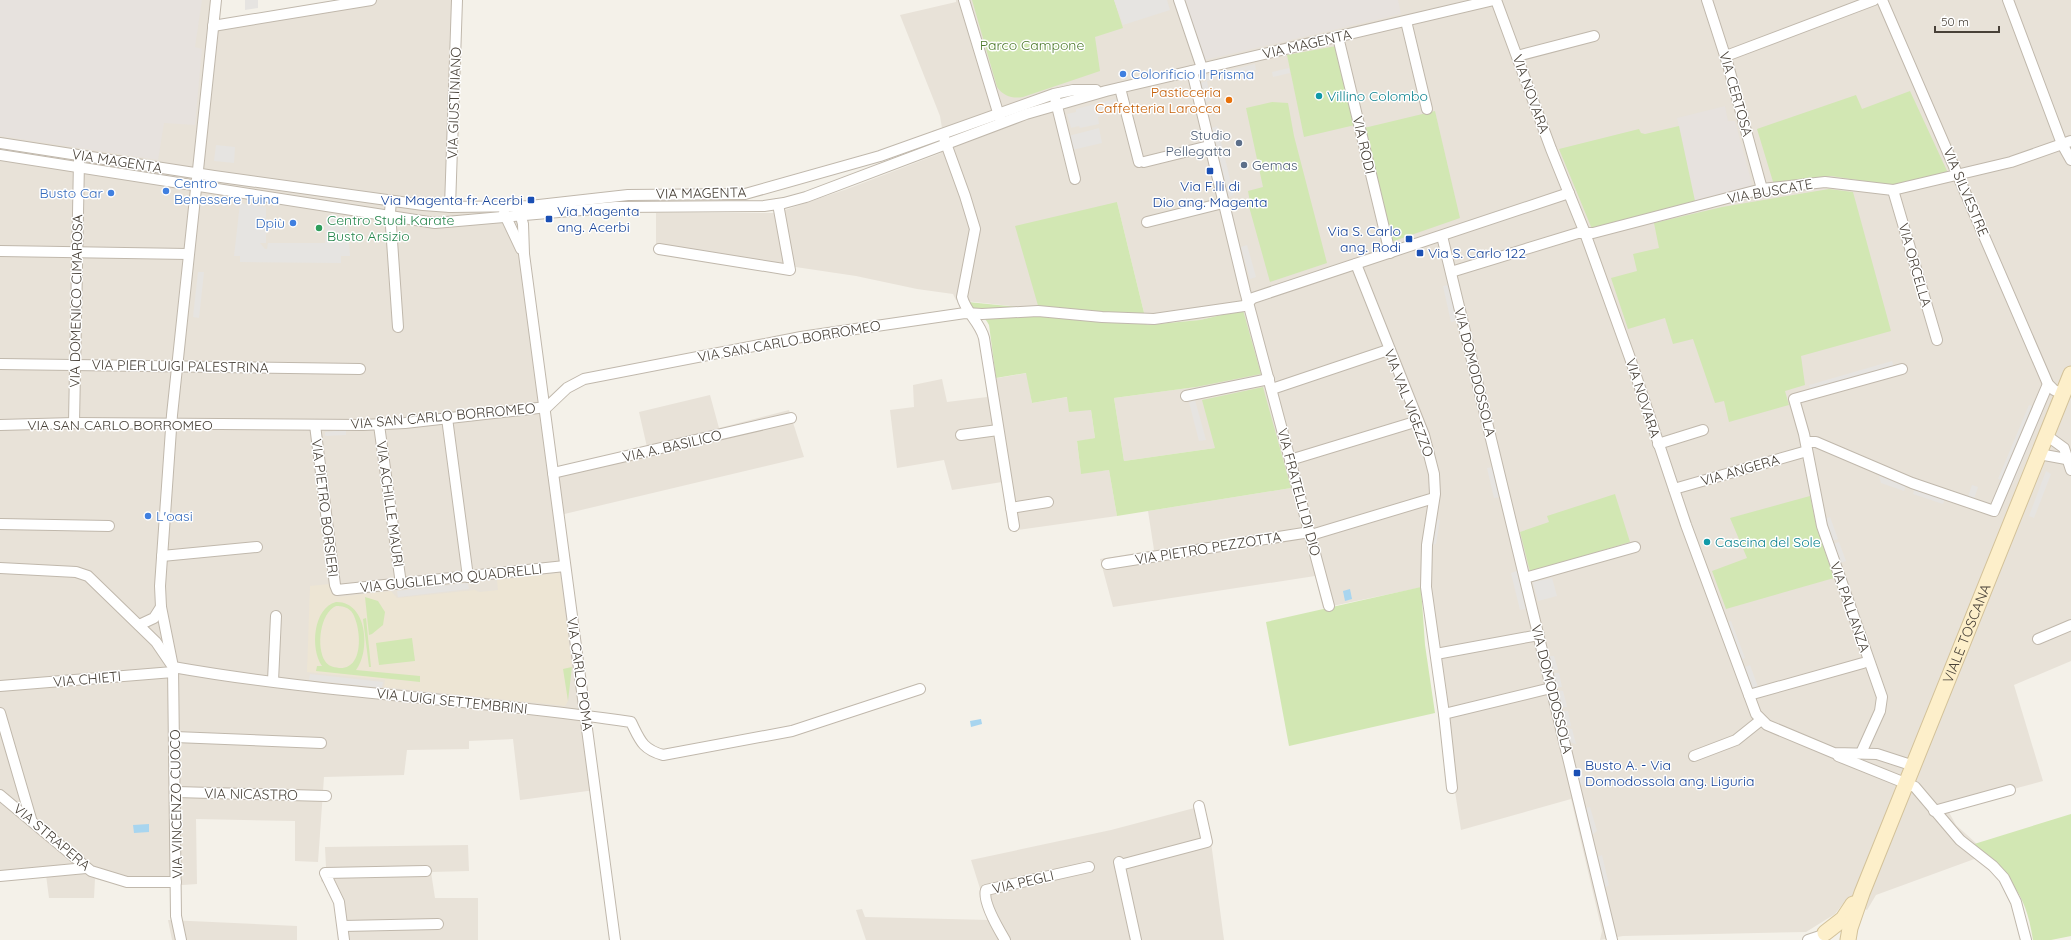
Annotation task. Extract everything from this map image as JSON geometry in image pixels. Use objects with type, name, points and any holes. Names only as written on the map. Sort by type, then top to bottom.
[{"type":"street","name":"VIA VINCENZO CUOCO","points":[[181,940],[176,916],[176,792],[173,670],[161,608],[162,556],[177,366],[216,0]]},
{"type":"street","points":[[213,26],[371,0]]},
{"type":"street","name":"VIA GIUSTINIANO","points":[[450,207],[457,0]]},
{"type":"street","points":[[964,0],[999,118]]},
{"type":"street","name":"VIA FRATELLI DI DIO","points":[[1179,0],[1197,69],[1209,146],[1223,203],[1329,606]]},
{"type":"street","name":"VIA MAGENTA","points":[[0,155],[440,223],[616,207],[733,207],[778,204],[806,196],[944,138],[1055,99],[1120,88],[1495,0]]},
{"type":"street","name":"VIA NOVARA","points":[[1495,0],[1585,232],[1674,489],[1749,695],[1761,720]]},
{"type":"street","name":"VIA CERTOSA","points":[[1707,0],[1726,56],[1762,189]]},
{"type":"street","points":[[1726,56],[1874,0]]},
{"type":"street","name":"VIA SILVESTRE","points":[[1882,0],[2048,384],[2048,400],[2057,409]]},
{"type":"street","points":[[2008,0],[2067,143],[2071,160]]},
{"type":"street","points":[[1406,21],[1427,109]]},
{"type":"street","points":[[1517,56],[1594,36]]},
{"type":"street","name":"VIA RODI","points":[[1338,37],[1390,254]]},
{"type":"street","points":[[1120,88],[1142,162],[1209,146]]},
{"type":"street","points":[[1055,99],[1075,179]]},
{"type":"street","points":[[944,138],[975,229],[963,292],[964,302],[978,323],[984,338],[1014,526]]},
{"type":"street","name":"VIA MAGENTA","points":[[0,143],[391,201],[450,207],[545,206],[628,195],[733,196],[778,186],[944,138]]},
{"type":"street","name":"VIA BUSCATE","points":[[1451,272],[1578,232],[1593,233],[1762,189],[1825,182],[1893,190],[2011,162],[2067,143]]},
{"type":"street","name":"VIA DOMENICO CIMAROSA","points":[[74,423],[78,168],[80,155]]},
{"type":"street","name":"VIA ORCELLA","points":[[1893,190],[1937,340]]},
{"type":"street","name":"VIA SAN CARLO BORROMEO","points":[[0,425],[74,423],[172,425],[379,425],[544,407],[551,404],[569,386],[584,379],[801,337],[965,313],[1038,311],[1102,317],[1154,319],[1243,306],[1253,298],[1390,254],[1569,193]]},
{"type":"street","points":[[733,196],[733,207]]},
{"type":"street","points":[[391,201],[390,216],[398,327]]},
{"type":"street","points":[[1147,222],[1223,203]]},
{"type":"street","points":[[659,249],[790,270],[778,204]]},
{"type":"street","points":[[506,206],[504,212],[506,218],[524,254]]},
{"type":"street","points":[[518,206],[523,224],[524,254]]},
{"type":"street","name":"VIA DOMODOSSOLA","points":[[1442,236],[1612,940]]},
{"type":"street","points":[[0,251],[188,254]]},
{"type":"street","name":"VIA CARLO POMA","points":[[524,254],[615,940]]},
{"type":"street","name":"VIA VAL VIGEZZO","points":[[1356,264],[1388,350],[1418,421],[1433,467],[1435,481],[1426,562],[1426,587],[1444,714],[1452,788]]},
{"type":"street","points":[[1186,396],[1270,384],[1388,350]]},
{"type":"street","name":"VIA PIER LUIGI PALESTRINA","points":[[0,364],[360,369]]},
{"type":"street","name":"VIA PALLANZA","points":[[1870,753],[1875,724],[1881,708],[1882,698],[1822,526],[1806,447],[1794,399],[1902,369]]},
{"type":"street","name":"VIALE TOSCANA","points":[[1847,940],[1862,893],[2071,374]]},
{"type":"street","points":[[1806,447],[1816,442],[1912,483],[1994,511],[2048,384],[2054,390],[2063,394]]},
{"type":"street","points":[[447,418],[468,577]]},
{"type":"street","name":"VIA A. BASILICO","points":[[553,473],[790,418]]},
{"type":"street","points":[[1290,460],[1418,421]]},
{"type":"street","name":"VIA PIETRO BORSIERI","points":[[315,425],[335,585],[338,590]]},
{"type":"street","name":"VIA ACHILLE MAURI","points":[[379,425],[401,584]]},
{"type":"street","points":[[961,435],[998,430]]},
{"type":"street","points":[[1658,444],[1703,430]]},
{"type":"street","points":[[2046,436],[2064,448],[2069,458],[2071,470]]},
{"type":"street","name":"VIA ANGERA","points":[[1674,489],[1806,447]]},
{"type":"street","points":[[2039,454],[2069,458]]},
{"type":"street","name":"VIA PIETRO PEZZOTTA","points":[[1107,564],[1310,534],[1434,498]]},
{"type":"street","points":[[1011,508],[1048,502]]},
{"type":"street","points":[[0,524],[109,526]]},
{"type":"street","points":[[162,556],[257,547]]},
{"type":"street","points":[[1525,578],[1635,547]]},
{"type":"street","name":"VIA GUGLIELMO QUADRELLI","points":[[338,590],[565,566]]},
{"type":"street","points":[[0,568],[85,574],[160,647],[173,670]]},
{"type":"street","points":[[139,625],[154,618],[161,608]]},
{"type":"street","points":[[273,681],[276,616]]},
{"type":"street","points":[[2038,638],[2071,625]]},
{"type":"street","points":[[1436,654],[1539,635]]},
{"type":"street","points":[[1749,695],[1863,663]]},
{"type":"street","name":"VIA LUIGI SETTEMBRINI","points":[[173,670],[585,715],[631,722],[643,745],[648,750],[663,754],[792,731],[920,689]]},
{"type":"street","name":"VIA CHIETI","points":[[0,686],[173,670]]},
{"type":"street","points":[[1444,714],[1552,688]]},
{"type":"street","points":[[0,713],[31,819]]},
{"type":"street","points":[[1694,756],[1736,740],[1761,720],[1775,729],[1915,787],[1964,844],[1993,866],[2004,878],[2016,902],[2026,940]]},
{"type":"street","name":"VIA PALLANZA","points":[[1870,753],[1874,744],[1875,724]]},
{"type":"street","points":[[175,737],[321,743]]},
{"type":"street","points":[[1834,753],[1870,753],[1914,766]]},
{"type":"street","points":[[1866,767],[1870,753]]},
{"type":"street","points":[[1934,810],[2010,790]]},
{"type":"street","name":"VIA NICASTRO","points":[[176,792],[326,796]]},
{"type":"street","name":"VIA STRAPERA","points":[[0,795],[31,819],[86,868],[122,882],[176,882]]},
{"type":"street","points":[[1136,940],[1120,864],[1207,842],[1200,806]]},
{"type":"street","name":"VIA PEGLI","points":[[1005,940],[992,915],[985,893],[986,890],[1089,866]]},
{"type":"street","points":[[0,876],[86,868]]},
{"type":"street","points":[[344,940],[338,899],[325,873],[426,871]]},
{"type":"street","name":"VIALE TOSCANA","points":[[1817,937],[1843,919],[1862,893]]},
{"type":"street","points":[[343,926],[438,924]]},
{"type":"street","points":[[1817,937],[1834,932],[1847,940]]},
{"type":"shaded area","points":[[0,0],[216,0],[213,26],[371,0],[455,0],[454,28],[450,28],[447,206],[523,206],[553,473],[647,447],[639,412],[710,395],[719,428],[789,410],[804,457],[556,516],[595,790],[520,800],[513,739],[469,741],[469,749],[407,750],[404,775],[324,777],[318,862],[295,861],[295,821],[196,819],[197,884],[140,888],[95,879],[94,898],[49,898],[46,875],[0,880]]},
{"type":"shaded area","points":[[0,0],[202,0],[195,47],[202,49],[195,125],[164,123],[158,160],[0,136]]},
{"type":"shaded area","points":[[245,0],[258,0],[258,8],[245,10]]},
{"type":"shaded area","points":[[956,0],[2071,0],[2071,661],[2014,685],[2043,781],[1946,807],[1956,825],[1988,854],[1876,895],[1867,910],[1845,901],[1835,914],[1806,932],[1623,936],[1600,940],[1602,931],[1571,799],[1461,830],[1423,587],[1323,608],[1315,576],[1113,607],[1100,559],[1154,550],[1148,511],[1291,488],[1215,448],[1124,461],[1114,398],[1196,387],[1243,310],[1200,320],[1147,325],[1117,202],[1039,309],[956,300],[953,294],[917,289],[856,276],[656,246],[656,213],[776,213],[847,189],[941,153],[932,131],[942,128],[940,116],[900,15],[956,2]]},
{"type":"shaded area","points":[[1114,0],[1167,0],[1170,10],[1123,25]]},
{"type":"shaded area","points":[[1184,0],[1398,0],[1401,14],[1205,60]]},
{"type":"shaded area","points":[[1255,64],[1256,70],[1207,81],[1211,101],[1206,102],[1201,83],[1206,81],[1205,76]]},
{"type":"shaded area","points":[[1289,68],[1290,73],[1273,77],[1272,72]]},
{"type":"shaded area","points":[[1115,99],[1118,112],[1098,117],[1099,124],[1080,128],[1079,126],[1071,128],[1067,114],[1076,112],[1076,109]]},
{"type":"shaded area","points":[[1725,106],[1728,121],[1735,121],[1752,184],[1750,188],[1695,201],[1677,118]]},
{"type":"shaded area","points":[[1217,126],[1234,195],[1229,197],[1212,128]]},
{"type":"shaded area","points":[[1099,128],[1102,143],[1072,150],[1068,136]]},
{"type":"shaded area","points":[[216,145],[235,147],[234,163],[214,161]]},
{"type":"shaded area","points":[[240,203],[266,207],[266,243],[260,243],[265,249],[267,249],[268,243],[325,243],[326,217],[347,218],[350,256],[341,256],[341,263],[240,262],[240,256],[234,256]]},
{"type":"shaded area","points":[[1247,245],[1256,277],[1250,279],[1241,247]]},
{"type":"shaded area","points":[[198,272],[204,272],[199,318],[193,317]]},
{"type":"shaded area","points":[[1448,285],[1457,320],[1451,322],[1443,286]]},
{"type":"shaded area","points":[[1892,361],[1894,367],[1811,391],[1809,385]]},
{"type":"shaded area","points":[[1027,373],[1032,403],[1068,397],[1091,410],[1095,438],[1077,442],[1081,473],[1109,470],[1117,516],[1010,531],[1002,482],[952,490],[944,460],[897,468],[890,410],[914,407],[913,385],[942,379],[947,402],[987,397],[986,380]]},
{"type":"shaded area","points":[[1195,400],[1206,440],[1199,441],[1189,402]]},
{"type":"shaded area","points":[[2029,405],[2035,407],[2004,481],[1998,479]]},
{"type":"shaded area","points":[[2042,409],[2043,411],[2013,484],[2010,484]]},
{"type":"shaded area","points":[[346,430],[346,435],[325,436],[325,432]]},
{"type":"shaded area","points":[[1493,467],[1500,497],[1494,498],[1487,468]]},
{"type":"shaded area","points":[[2046,471],[2051,474],[2034,518],[2029,516]]},
{"type":"shaded area","points":[[1879,476],[1906,485],[1904,491],[1881,483]]},
{"type":"shaded area","points":[[1972,485],[1978,487],[1974,499],[1968,497]]},
{"type":"shaded area","points":[[1915,488],[1945,498],[1943,504],[1913,494]]},
{"type":"shaded area","points":[[1830,517],[1838,539],[1832,541],[1824,519]]},
{"type":"shaded area","points":[[1435,519],[1440,520],[1436,544],[1431,545]]},
{"type":"shaded area","points":[[1839,542],[1846,561],[1840,563],[1833,544]]},
{"type":"shaded area","points":[[1517,571],[1526,609],[1520,610],[1511,573]]},
{"type":"shaded area","points":[[560,573],[572,667],[564,669],[568,701],[565,706],[384,687],[385,680],[307,672],[310,586],[330,584],[332,592],[338,597],[391,591],[397,598],[475,590],[479,592],[498,590],[497,580]]},
{"type":"shaded area","points":[[1552,578],[1557,596],[1538,601],[1533,582]]},
{"type":"shaded area","points":[[468,583],[469,589],[398,597],[397,591]]},
{"type":"shaded area","points":[[1731,621],[1745,658],[1742,659],[1728,622]]},
{"type":"shaded area","points":[[1549,656],[1554,656],[1558,670],[1552,669]]},
{"type":"shaded area","points":[[1750,665],[1758,687],[1752,689],[1745,667]]},
{"type":"shaded area","points":[[1552,673],[1559,673],[1562,687],[1556,687]]},
{"type":"shaded area","points":[[310,674],[383,682],[382,688],[309,680]]},
{"type":"shaded area","points":[[1557,690],[1563,691],[1567,707],[1561,707]]},
{"type":"shaded area","points":[[1562,711],[1568,711],[1571,726],[1565,725]]},
{"type":"shaded area","points":[[1566,728],[1572,729],[1576,744],[1569,742]]},
{"type":"shaded area","points":[[1577,775],[1583,775],[1586,785],[1580,785]]},
{"type":"shaded area","points":[[1202,806],[1211,842],[1224,940],[866,940],[856,910],[862,909],[865,917],[990,920],[971,860],[1111,830]]},
{"type":"shaded area","points":[[1590,807],[1597,831],[1592,835],[1585,808]]},
{"type":"shaded area","points":[[468,845],[469,871],[431,872],[435,898],[478,898],[478,940],[341,940],[341,924],[331,889],[321,881],[324,868],[326,867],[325,847]]},
{"type":"shaded area","points":[[1602,855],[1609,885],[1605,888],[1597,857]]},
{"type":"shaded area","points":[[168,920],[297,926],[297,940],[172,940]]},
{"type":"green space","name":"Parco Campone","points":[[972,0],[1114,0],[1123,28],[1095,37],[1100,71],[1016,98],[1005,95],[997,87]]},
{"type":"green space","points":[[1336,46],[1355,125],[1304,137],[1287,55]]},
{"type":"green space","points":[[1910,91],[1948,173],[1891,185],[1831,176],[1774,185],[1757,129],[1856,95],[1862,109]]},
{"type":"green space","points":[[1272,102],[1288,103],[1294,136],[1327,263],[1270,282],[1248,203],[1250,202],[1248,191],[1263,187],[1246,108]]},
{"type":"green space","points":[[1435,111],[1460,218],[1391,242],[1364,128]]},
{"type":"green space","points":[[1679,126],[1695,201],[1592,229],[1559,149],[1639,129],[1641,133],[1645,134]]},
{"type":"green space","points":[[1829,189],[1853,192],[1891,331],[1801,356],[1805,385],[1785,391],[1789,405],[1729,422],[1724,401],[1715,403],[1693,339],[1673,344],[1665,318],[1628,329],[1611,278],[1637,271],[1633,254],[1659,248],[1654,223],[1722,207]]},
{"type":"green space","points":[[1117,202],[1147,325],[1200,320],[1243,310],[1261,374],[1196,387],[1114,398],[1124,461],[1215,448],[1202,400],[1263,387],[1291,488],[1117,516],[1109,470],[1081,474],[1077,441],[1095,438],[1091,410],[1069,412],[1067,397],[1032,403],[1026,373],[996,378],[989,325],[968,302],[1039,309],[1015,226]]},
{"type":"green space","points":[[1615,494],[1630,542],[1530,572],[1520,532],[1549,522],[1547,516]]},
{"type":"green space","points":[[1810,496],[1816,524],[1834,578],[1726,609],[1712,571],[1747,558],[1730,518]]},
{"type":"green space","points":[[1421,587],[1425,645],[1435,713],[1289,746],[1266,622]]},
{"type":"green space","points":[[365,597],[378,601],[385,612],[383,625],[369,635]]},
{"type":"green space","points":[[336,602],[346,604],[354,610],[360,618],[363,628],[364,651],[361,662],[356,670],[420,676],[420,682],[316,671],[317,666],[322,666],[318,659],[316,650],[316,630],[318,620],[322,612],[328,606]],"holes":[[[336,606],[344,607],[351,611],[357,625],[359,635],[357,654],[354,662],[348,667],[333,667],[326,663],[322,655],[320,639],[323,623],[326,616]]]},
{"type":"green space","points":[[366,618],[371,667],[369,667],[363,619]]},
{"type":"green space","points":[[412,638],[415,661],[379,665],[376,643]]},
{"type":"green space","points":[[572,667],[568,701],[563,669]]},
{"type":"green space","points":[[2071,814],[2071,936],[2051,940],[2033,940],[2030,922],[2020,895],[2005,876],[1971,845]]},
{"type":"water","points":[[1350,589],[1352,599],[1345,601],[1343,591]]},
{"type":"water","points":[[981,719],[982,724],[971,727],[970,721]]},
{"type":"water","points":[[149,824],[149,832],[134,833],[133,825]]},
{"type":"place","name":"Colorificio Il Prisma","points":[[1123,74]]},
{"type":"place","name":"Villino Colombo","points":[[1319,96]]},
{"type":"place","name":"Pasticceria Caffetteria Larocca","points":[[1229,100]]},
{"type":"place","name":"Studio Pellegatta","points":[[1239,143]]},
{"type":"place","name":"Gemas","points":[[1244,165]]},
{"type":"place","name":"Via F.lli di Dio ang. Magenta","points":[[1210,171]]},
{"type":"place","name":"Centro Benessere Tuina","points":[[166,191]]},
{"type":"place","name":"Busto Car","points":[[111,193]]},
{"type":"place","name":"Via Magenta fr. Acerbi","points":[[531,200]]},
{"type":"place","name":"Via Magenta ang. Acerbi","points":[[549,219]]},
{"type":"place","name":"Dpiù","points":[[293,223]]},
{"type":"place","name":"Centro Studi Karate Busto Arsizio","points":[[319,228]]},
{"type":"place","name":"Via S. Carlo ang. Rodi","points":[[1409,239]]},
{"type":"place","name":"Via S. Carlo 122","points":[[1420,253]]},
{"type":"place","name":"L'oasi","points":[[148,516]]},
{"type":"place","name":"Cascina del Sole","points":[[1707,542]]},
{"type":"place","name":"Busto A. - Via Domodossola ang. Liguria","points":[[1577,773]]}]
